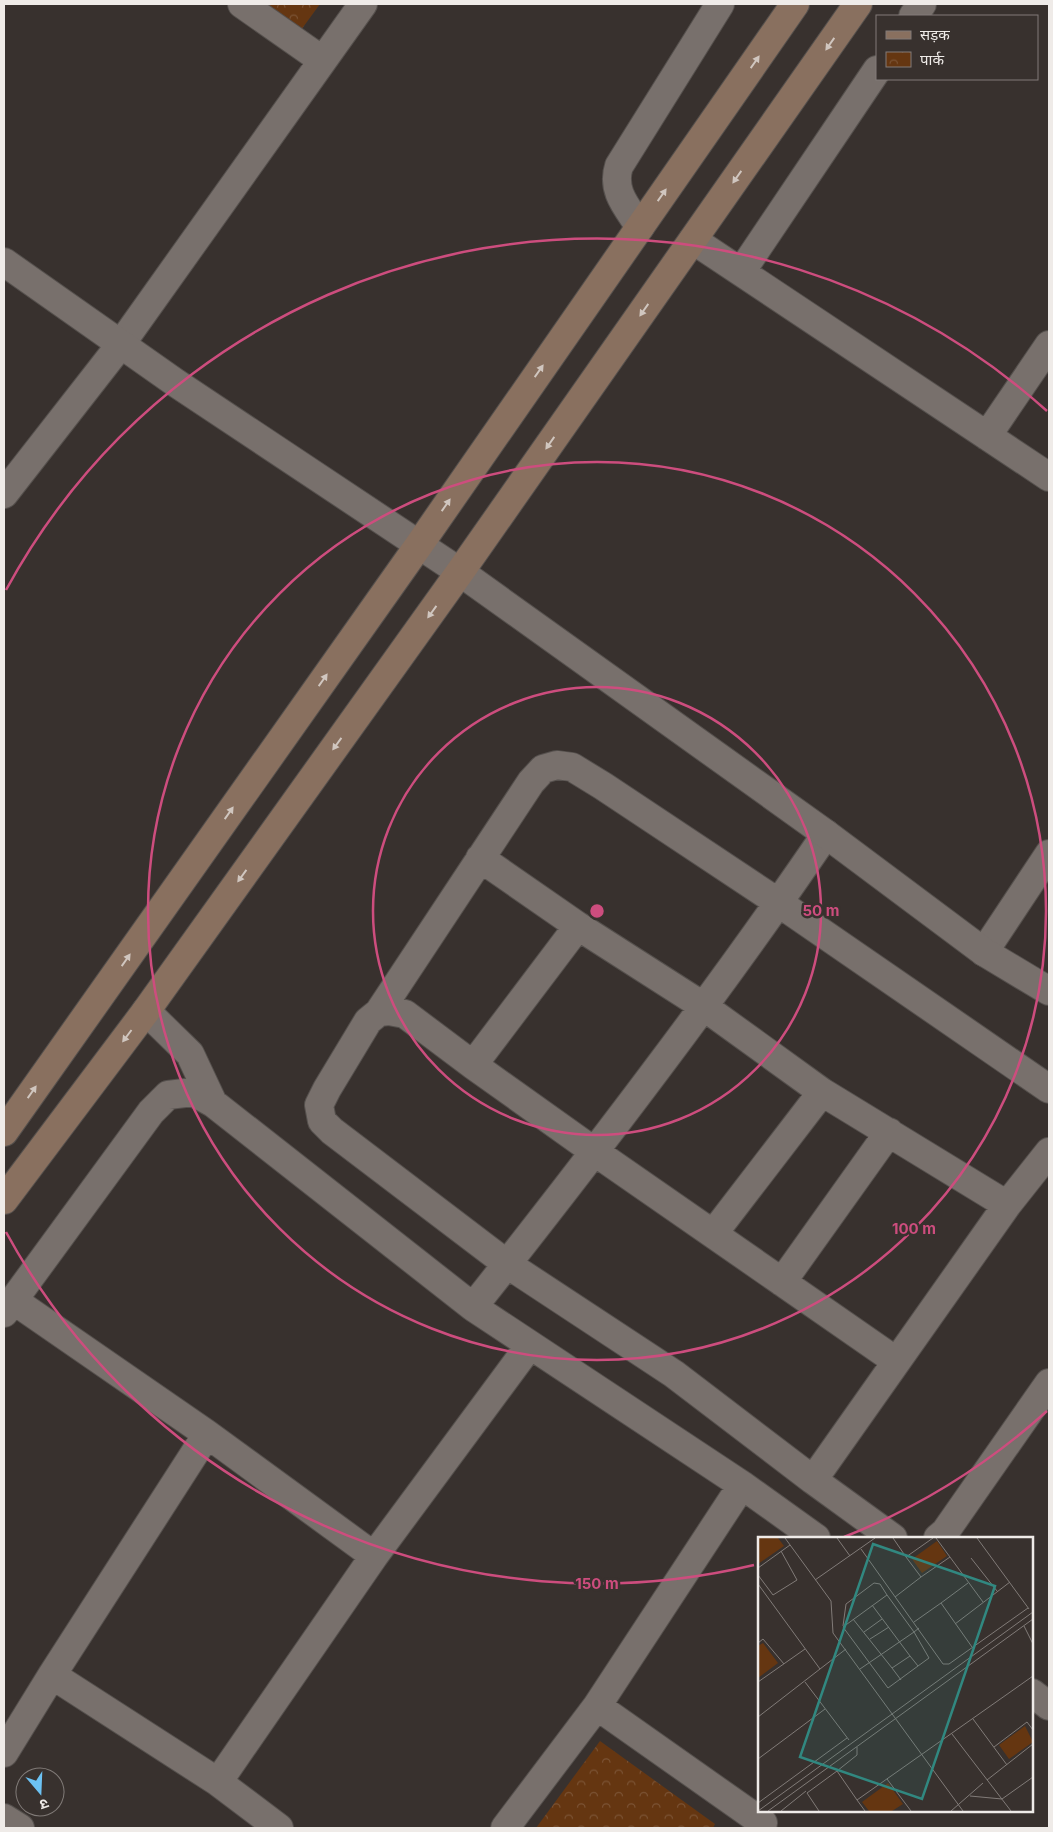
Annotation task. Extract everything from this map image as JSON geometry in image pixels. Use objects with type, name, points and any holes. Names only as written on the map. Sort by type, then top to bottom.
[{"type":"main road","points":[[4,1132],[419,545],[796,4]]},
{"type":"main road","points":[[4,1200],[146,1011],[460,572],[858,4]]},
{"type":"street","points":[[242,4],[322,60]]},
{"type":"street","points":[[4,494],[121,344],[363,4]]},
{"type":"street","points":[[640,227],[617,191],[616,177],[619,166],[720,4]]},
{"type":"street","points":[[914,15],[922,4]]},
{"type":"street","points":[[741,272],[876,71]]},
{"type":"street","points":[[693,240],[1049,477]]},
{"type":"street","points":[[4,262],[176,383],[460,572],[826,834],[984,952],[1049,991]]},
{"type":"street","points":[[988,436],[1049,345]]},
{"type":"street","points":[[892,1537],[674,1374],[507,1264],[332,1132],[322,1121],[319,1106],[327,1089],[368,1021],[379,1012],[531,782],[543,769],[557,764],[572,767],[603,786],[779,903],[1049,1088]]},
{"type":"street","points":[[473,1307],[595,1152],[779,903],[826,834]]},
{"type":"street","points":[[984,952],[1049,854]]},
{"type":"street","points":[[480,858],[578,926],[703,1006],[822,1092],[1007,1205]]},
{"type":"street","points":[[473,1065],[578,926]]},
{"type":"street","points":[[146,1011],[190,1054],[213,1103]]},
{"type":"street","points":[[379,1012],[389,1011],[405,1014],[595,1152],[896,1361]]},
{"type":"street","points":[[374,1556],[207,1434],[8,1307],[151,1112],[168,1095],[193,1092],[213,1103],[473,1307],[742,1485],[815,1537]]},
{"type":"street","points":[[713,1234],[822,1092]]},
{"type":"street","points":[[782,1282],[889,1132]]},
{"type":"street","points":[[814,1480],[1007,1205],[1049,1152]]},
{"type":"street","points":[[218,1782],[374,1556],[530,1345]]},
{"type":"street","points":[[939,1537],[945,1532],[1049,1382]]},
{"type":"street","points":[[4,1753],[207,1434]]},
{"type":"street","points":[[505,1828],[597,1706],[742,1485]]},
{"type":"street","points":[[52,1675],[218,1782],[279,1828]]},
{"type":"street","points":[[1033,1694],[1049,1706]]},
{"type":"street","points":[[597,1706],[764,1826]]},
{"type":"street","points":[[4,1818],[20,1828]]},
{"type":"green space","points":[[263,4],[320,4],[301,30]]},
{"type":"green space","points":[[600,1741],[715,1824],[713,1828],[536,1828]]}]
